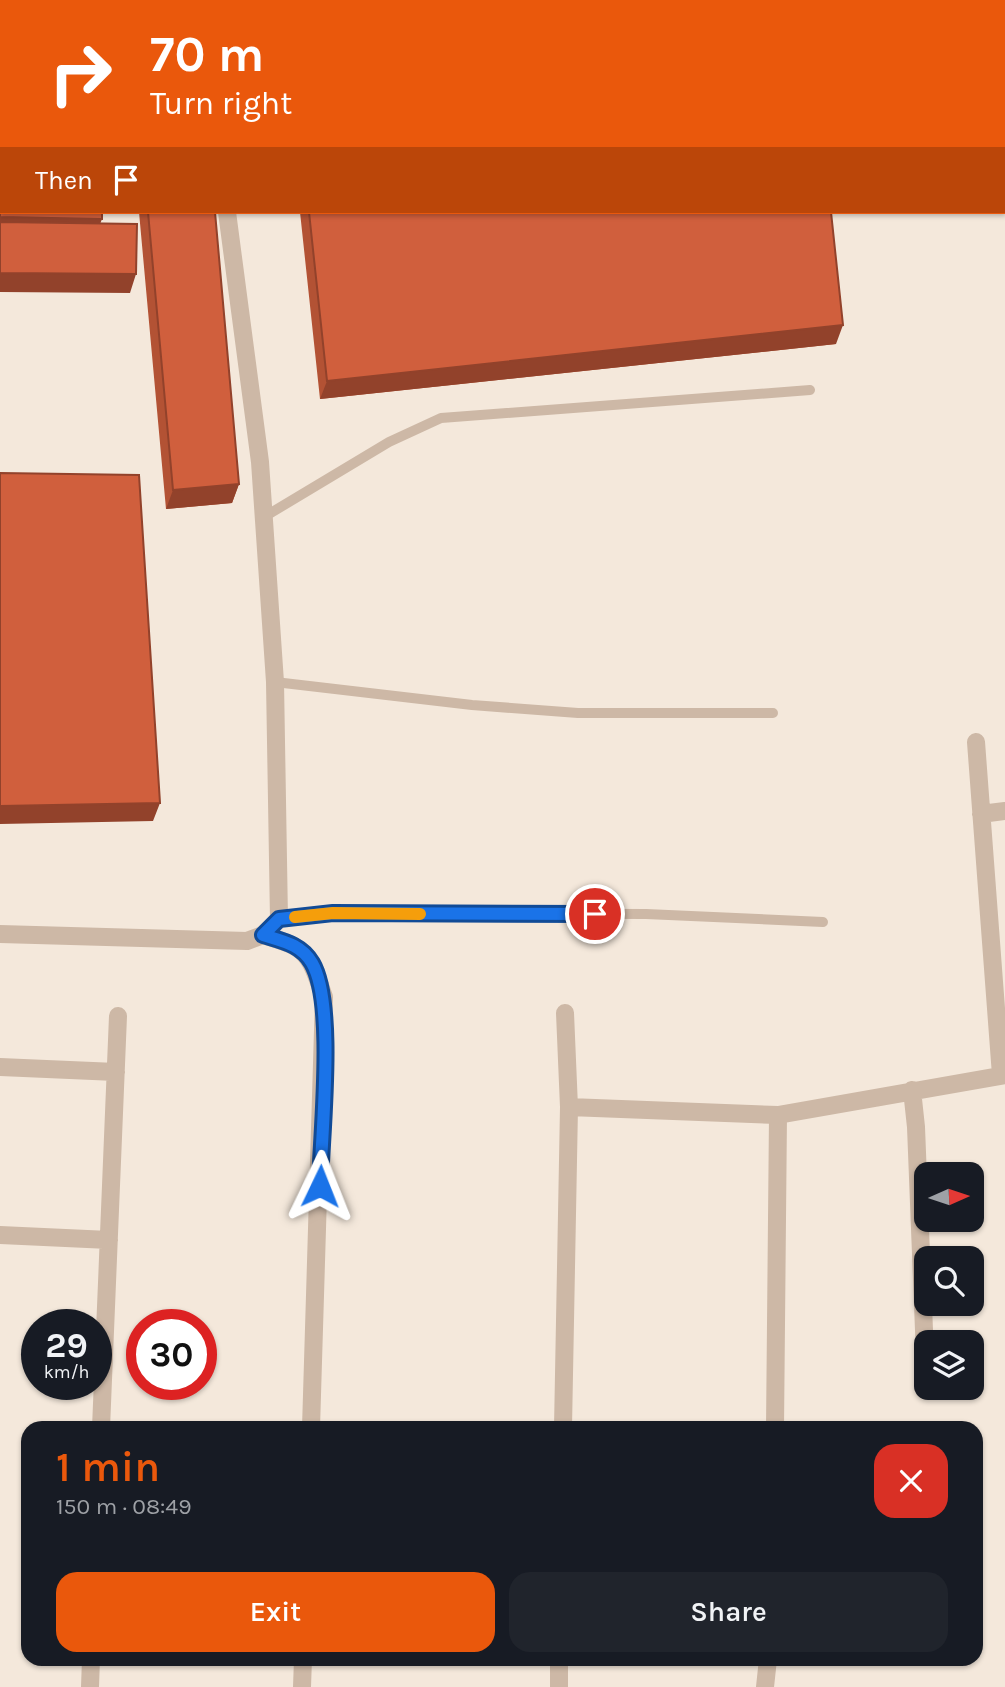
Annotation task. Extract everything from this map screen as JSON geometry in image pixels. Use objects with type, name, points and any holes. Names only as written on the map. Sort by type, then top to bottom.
[{"type":"street","points":[[0,934],[247,941],[263,935],[279,919],[275,682],[260,462],[227,214]]},
{"type":"street","points":[[569,1107],[778,1115],[1003,1075],[976,742]]},
{"type":"street","points":[[981,814],[1005,811]]},
{"type":"street","points":[[263,935],[295,944],[305,954],[313,964],[324,997],[311,1421]]},
{"type":"street","points":[[563,1421],[569,1107],[565,1013]]},
{"type":"street","points":[[101,1421],[118,1016]]},
{"type":"street","points":[[0,1067],[116,1072]]},
{"type":"street","points":[[912,1090],[924,1330]]},
{"type":"street","points":[[775,1421],[778,1115]]},
{"type":"street","points":[[0,1235],[109,1240]]},
{"type":"street","points":[[90,1687],[91,1666]]},
{"type":"street","points":[[302,1687],[303,1666]]},
{"type":"street","points":[[559,1666],[559,1687]]},
{"type":"street","points":[[765,1687],[767,1666]]},
{"type":"lane","points":[[264,517],[389,442],[441,418],[810,390]]},
{"type":"lane","points":[[275,682],[472,705],[579,713],[773,713]]},
{"type":"lane","points":[[279,919],[333,913],[646,914],[824,922]]},
{"type":"building","points":[[0,214],[102,214],[102,219],[0,217]]},
{"type":"building","points":[[148,214],[215,214],[239,484],[173,490]]},
{"type":"building","points":[[309,214],[831,214],[843,325],[327,381]]},
{"type":"building","points":[[0,222],[137,224],[136,274],[0,273]]},
{"type":"building","points":[[0,473],[139,475],[160,803],[0,806]]},
{"type":"slow traffic","points":[[295,917],[333,913],[420,914]]},
{"type":"route","points":[[320,1186],[324,997],[313,964],[305,954],[295,944],[263,935],[279,919],[333,913],[595,914]]}]
